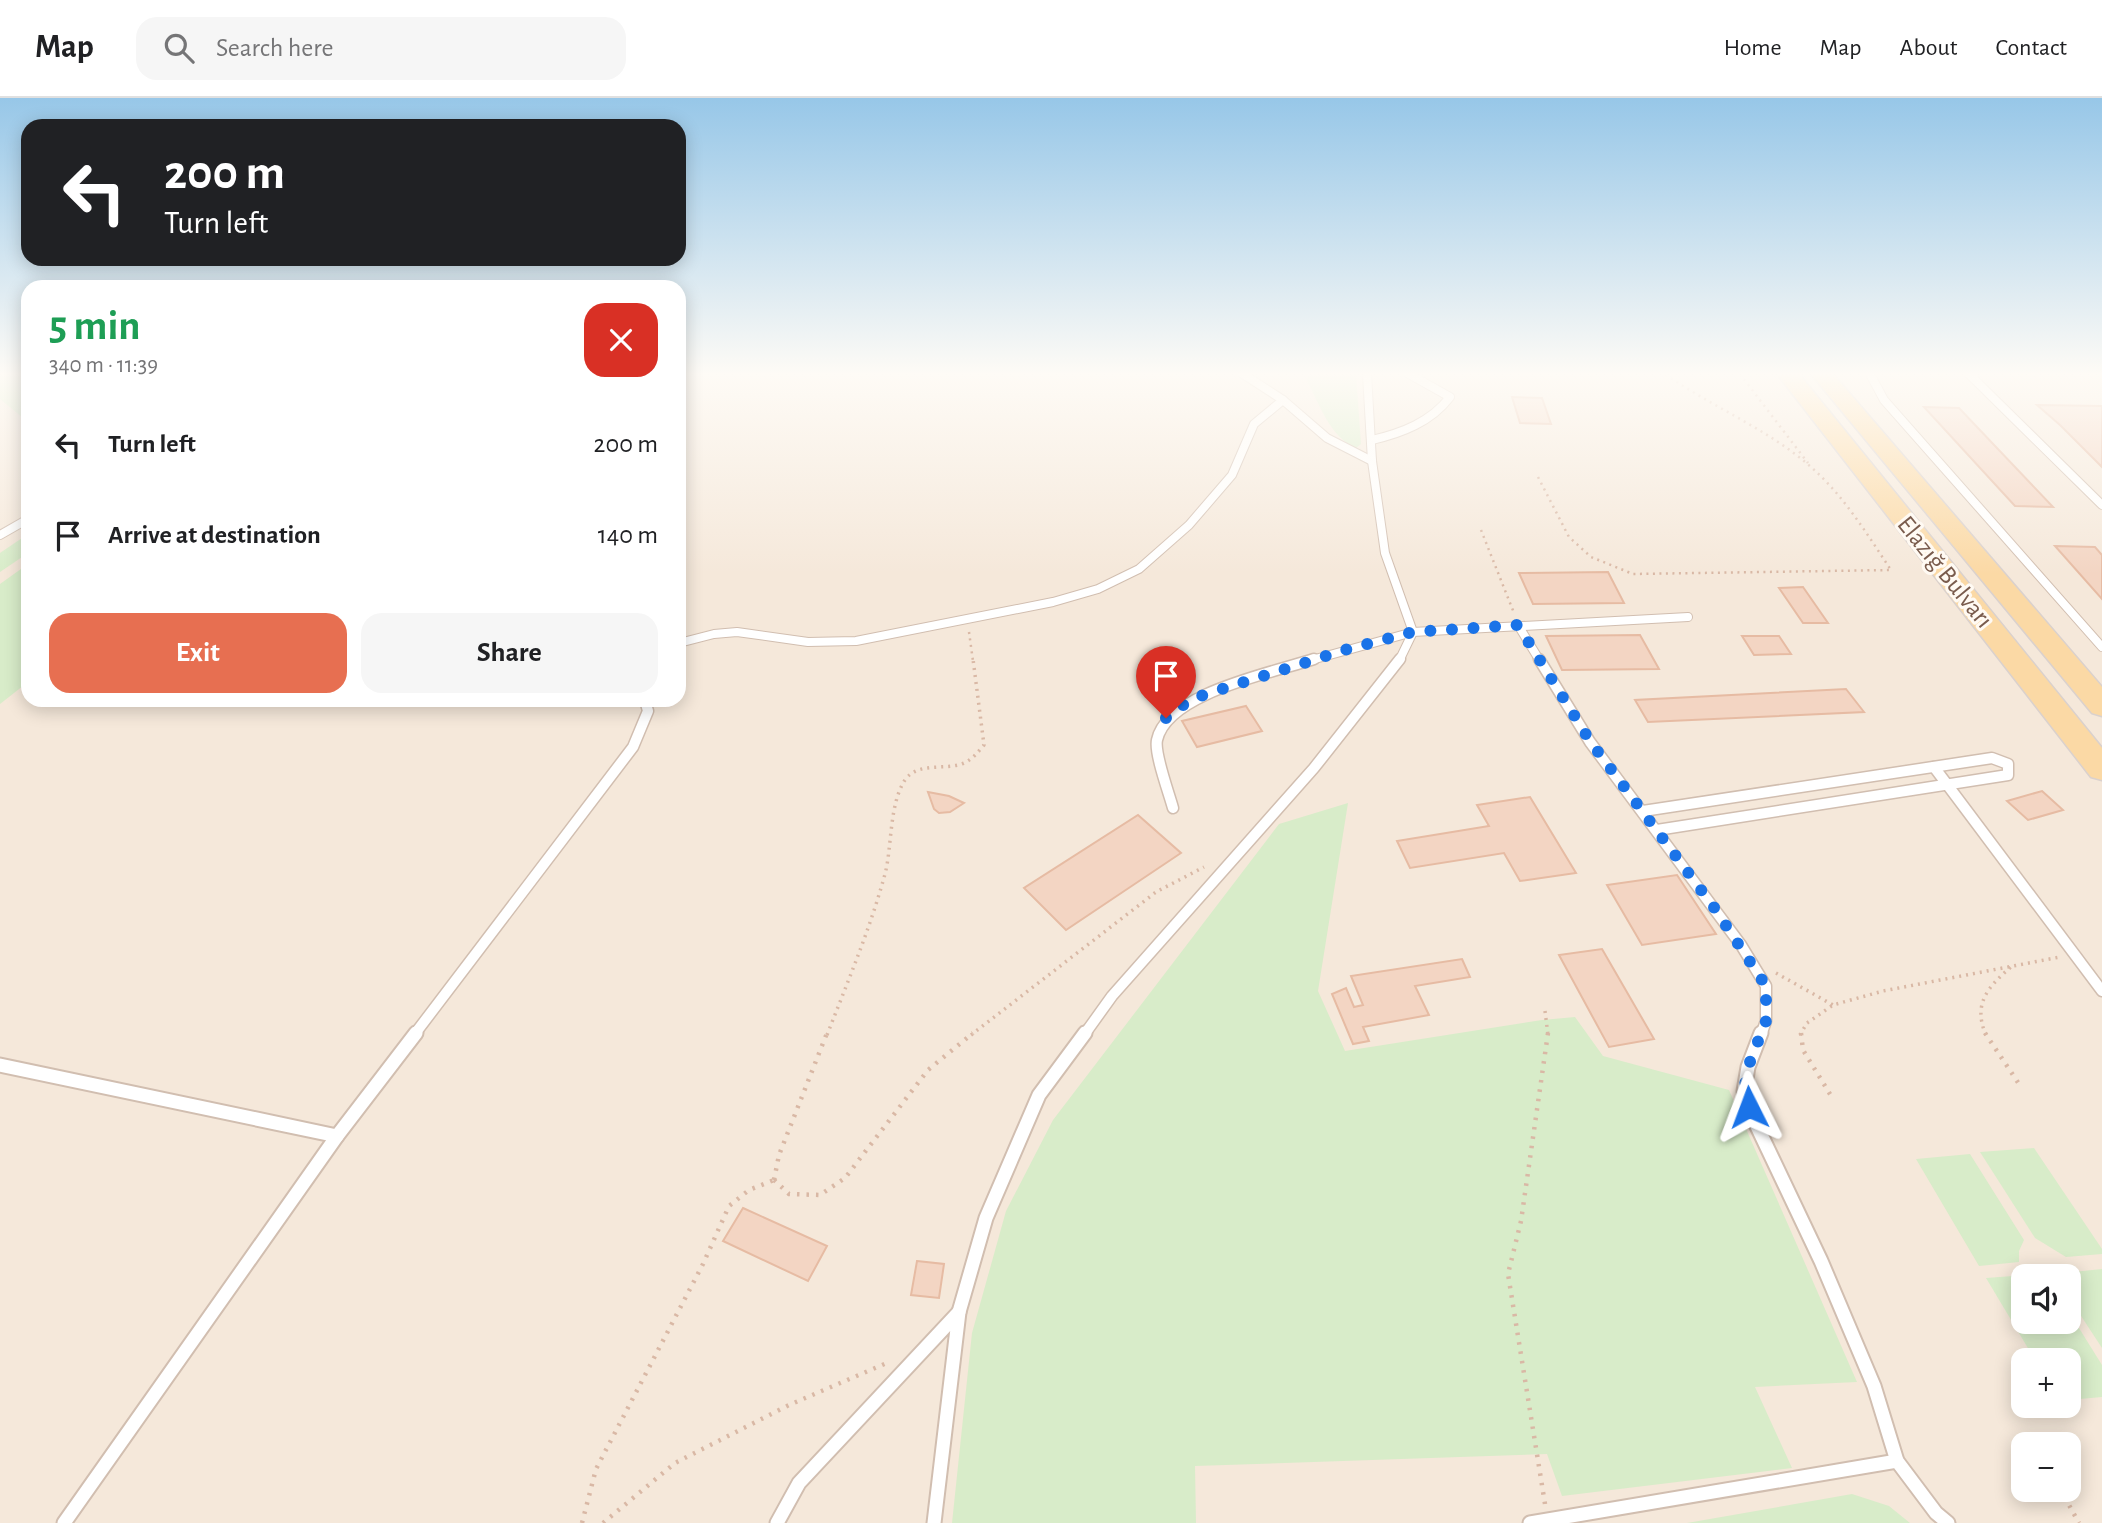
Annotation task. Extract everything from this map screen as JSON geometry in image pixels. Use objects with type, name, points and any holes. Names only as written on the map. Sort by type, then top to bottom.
[{"type":"main road","name":"Elazığ Bulvarı","points":[[1840,440],[2102,769]]},
{"type":"main road","name":"Elazığ Bulvarı","points":[[1877,440],[2102,706]]},
{"type":"lane","points":[[686,641],[726,631],[820,643],[867,640],[1045,604],[1097,589],[1139,569],[1190,523],[1231,478],[1248,440]]},
{"type":"lane","points":[[1332,440],[1372,461]]},
{"type":"lane","points":[[934,1523],[960,1312],[986,1218],[1039,1094],[1112,996],[1314,768],[1400,659],[1413,632],[1385,552],[1372,461],[1372,440]]},
{"type":"lane","points":[[1920,440],[2102,647]]},
{"type":"lane","points":[[2037,440],[2102,505]]},
{"type":"lane","points":[[0,535],[21,523]]},
{"type":"lane","points":[[1173,808],[1156,742],[1166,718],[1191,699],[1326,655],[1413,632],[1688,617]]},
{"type":"lane","points":[[1518,625],[1590,741],[1749,958],[1766,986],[1766,1021],[1748,1067],[1744,1091],[1755,1122],[1821,1261],[1874,1386],[1897,1461],[1936,1513],[1948,1523]]},
{"type":"lane","points":[[64,1523],[337,1136],[634,747],[647,707]]},
{"type":"lane","points":[[1643,811],[1992,758],[2008,764],[2008,775],[1657,830]]},
{"type":"lane","points":[[1934,767],[2102,991]]},
{"type":"lane","points":[[0,1065],[337,1136]]},
{"type":"lane","points":[[777,1523],[799,1483],[923,1347],[960,1312]]},
{"type":"lane","points":[[1530,1523],[1897,1461]]},
{"type":"path","points":[[1774,440],[1811,467]]},
{"type":"path","points":[[1538,477],[1569,537],[1591,557],[1633,574],[1891,570],[1847,505],[1811,467],[1791,440]]},
{"type":"path","points":[[1481,530],[1518,625]]},
{"type":"path","points":[[774,1180],[779,1155],[873,917],[886,869],[891,828],[905,780],[920,769],[962,764],[973,758],[984,745],[967,619]]},
{"type":"path","points":[[774,1180],[789,1194],[820,1195],[845,1178],[938,1062],[1156,892],[1240,849]]},
{"type":"path","points":[[1832,1099],[1803,1050],[1800,1034],[1807,1023],[1833,1005],[2013,965],[2076,955]]},
{"type":"path","points":[[1749,958],[1833,1005]]},
{"type":"path","points":[[2013,965],[1987,990],[1978,1010],[1987,1041],[2021,1087]]},
{"type":"path","points":[[1545,1010],[1548,1031],[1537,1118],[1521,1221],[1508,1274],[1548,1520]]},
{"type":"path","points":[[582,1523],[596,1469],[704,1264],[729,1206],[749,1189],[774,1180]]},
{"type":"path","points":[[603,1523],[675,1463],[789,1405],[923,1347]]},
{"type":"path","points":[[2067,1502],[2079,1523]]},
{"type":"shaded area","points":[[0,440],[21,440],[21,707],[686,707],[686,440],[2102,440],[2102,1523],[0,1523]]},
{"type":"green space","points":[[1344,440],[1361,440],[1361,444],[1356,448]]},
{"type":"green space","points":[[21,539],[21,558],[0,572],[0,553]]},
{"type":"green space","points":[[21,569],[21,688],[0,704],[0,584]]},
{"type":"green space","points":[[1348,803],[1318,991],[1345,1051],[1575,1017],[1603,1056],[1729,1090],[1857,1382],[1755,1387],[1792,1468],[1562,1496],[1547,1454],[1195,1466],[1196,1523],[952,1523],[972,1333],[1006,1211],[1053,1120],[1279,824]]},
{"type":"green space","points":[[2034,1148],[2102,1249],[2102,1254],[2066,1257],[2035,1238],[1980,1152]]},
{"type":"green space","points":[[1970,1154],[2024,1240],[2019,1251],[2019,1262],[1979,1266],[1916,1159]]},
{"type":"green space","points":[[2102,1269],[2102,1348],[2081,1316],[2081,1271]]},
{"type":"green space","points":[[2011,1276],[2011,1320],[1986,1278]]},
{"type":"green space","points":[[2081,1331],[2102,1365],[2102,1397],[2081,1399],[2081,1348],[2028,1348],[2019,1334],[2081,1334]]},
{"type":"green space","points":[[1852,1494],[1889,1506],[1910,1523],[1687,1523]]},
{"type":"building","points":[[1955,440],[1990,440],[2053,507],[2015,506]]},
{"type":"building","points":[[2076,440],[2102,440],[2102,467]]},
{"type":"building","points":[[2055,546],[2095,547],[2102,555],[2102,599]]},
{"type":"building","points":[[1608,572],[1624,603],[1533,604],[1519,573]]},
{"type":"building","points":[[1803,587],[1828,623],[1803,623],[1779,588]]},
{"type":"building","points":[[1640,635],[1659,669],[1562,670],[1546,636]]},
{"type":"building","points":[[1742,636],[1779,636],[1791,654],[1754,655]]},
{"type":"building","points":[[1846,689],[1864,712],[1648,722],[1635,700]]},
{"type":"building","points":[[1246,706],[1262,731],[1197,747],[1182,721]]},
{"type":"building","points":[[2042,791],[2063,810],[2028,820],[2007,801]]},
{"type":"building","points":[[928,792],[949,796],[964,803],[950,812],[939,813],[934,809]]},
{"type":"building","points":[[1530,797],[1576,873],[1520,881],[1504,853],[1410,868],[1397,841],[1489,826],[1477,805]]},
{"type":"building","points":[[1138,815],[1181,853],[1066,930],[1024,888]]},
{"type":"building","points":[[1677,875],[1716,934],[1642,945],[1607,885]]},
{"type":"building","points":[[1602,949],[1654,1039],[1609,1047],[1559,955]]},
{"type":"building","points":[[1462,959],[1470,977],[1415,986],[1429,1015],[1363,1027],[1369,1041],[1353,1044],[1332,994],[1346,988],[1354,1007],[1363,1005],[1351,976]]},
{"type":"building","points":[[743,1208],[827,1246],[808,1281],[723,1241]]},
{"type":"building","points":[[917,1261],[944,1264],[939,1298],[911,1295]]},
{"type":"route","points":[[1166,718],[1191,699],[1348,649],[1413,632],[1518,625],[1590,741],[1713,906],[1766,986],[1766,1021],[1748,1067],[1744,1091],[1749,1107]]}]
